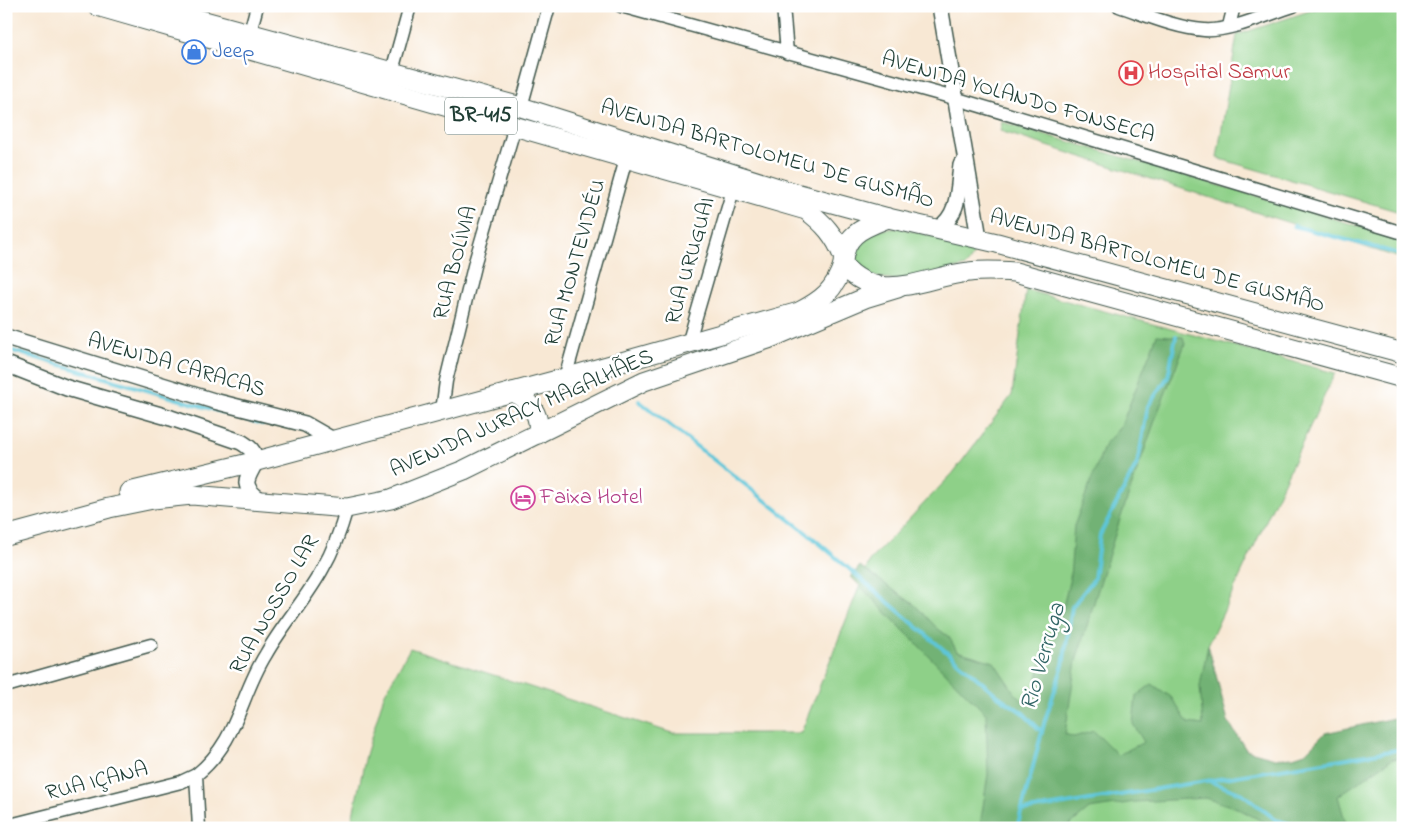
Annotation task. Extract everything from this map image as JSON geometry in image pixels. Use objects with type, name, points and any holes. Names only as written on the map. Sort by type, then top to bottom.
[{"type":"main road","name":"AVENIDA BARTOLOMEU DE GUSMÃO","points":[[97,6],[806,210],[828,228],[836,240],[843,261]]},
{"type":"main road","name":"AVENIDA BARTOLOMEU DE GUSMÃO","points":[[149,6],[250,32],[521,108],[788,191],[888,218],[979,238],[1403,353]]},
{"type":"main road","name":"AVENIDA JURACY MAGALHÃES","points":[[6,526],[161,483],[256,461],[565,378],[799,312],[828,294],[839,278],[847,243],[860,229],[888,218]]},
{"type":"main road","points":[[843,261],[852,274],[868,283],[898,288]]},
{"type":"main road","name":"AVENIDA BARTOLOMEU DE GUSMÃO","points":[[898,288],[968,272],[1015,272],[1403,378]]},
{"type":"main road","name":"AVENIDA JURACY MAGALHÃES","points":[[6,536],[109,508],[153,499],[192,495],[347,508],[391,500],[412,493],[538,434],[644,381],[768,339],[861,300],[898,288]]},
{"type":"main road","points":[[512,392],[532,406],[538,421],[538,434]]},
{"type":"street","points":[[250,32],[258,6]]},
{"type":"street","points":[[392,71],[410,6]]},
{"type":"street","points":[[521,108],[549,6]]},
{"type":"street","name":"AVENIDA YOLANDO FONSECA","points":[[621,6],[954,98],[1403,233]]},
{"type":"street","points":[[783,6],[788,53]]},
{"type":"street","points":[[940,6],[979,238]]},
{"type":"street","points":[[1119,6],[1189,28],[1205,30],[1229,26],[1293,6]]},
{"type":"street","points":[[1229,26],[1234,6]]},
{"type":"street","name":"RUA BOLÍVIA","points":[[442,411],[446,381],[476,262],[515,126]]},
{"type":"street","points":[[937,229],[947,223],[953,215],[963,148]]},
{"type":"street","name":"RUA MONTEVIDÉU","points":[[565,378],[626,159]]},
{"type":"street","name":"RUA URUGUAI","points":[[688,344],[733,190]]},
{"type":"street","name":"AVENIDA CARACAS","points":[[6,337],[214,401],[306,424],[333,440]]},
{"type":"street","points":[[6,364],[67,388],[171,418],[250,447],[256,461],[247,476],[246,482],[248,489],[259,500]]},
{"type":"street","name":"RUA NOSSO LAR","points":[[196,775],[212,762],[228,740],[254,675],[322,570],[339,534],[347,508]]},
{"type":"street","points":[[6,686],[151,645]]},
{"type":"street","points":[[196,775],[199,828]]},
{"type":"street","name":"RUA IÇANA","points":[[6,826],[181,782],[196,775]]},
{"type":"green space","points":[[1324,6],[1403,6],[1403,213],[1217,158],[1237,35]]},
{"type":"green space","points":[[1002,122],[1403,239],[1403,259],[1000,131]]},
{"type":"green space","points":[[900,228],[972,246],[973,252],[970,261],[966,266],[906,281],[869,276],[851,262],[854,242],[876,230]]},
{"type":"green space","points":[[1026,290],[1335,373],[1208,645],[1228,722],[1273,791],[1400,757],[1403,768],[1403,828],[350,828],[366,755],[384,695],[410,648],[672,733],[801,733],[870,560],[953,473],[1012,395]]},
{"type":"green space","points":[[1157,335],[1183,337],[1185,344],[1158,412],[1117,528],[1076,661],[1065,734],[1074,737],[1094,731],[1118,755],[1144,742],[1133,724],[1136,696],[1152,684],[1171,697],[1188,723],[1203,725],[1200,686],[1208,645],[1228,721],[1246,750],[1275,758],[1293,757],[1305,753],[1325,733],[1403,716],[1403,758],[1392,759],[1338,796],[1345,821],[1353,828],[1275,828],[1237,808],[1206,798],[1135,802],[1089,809],[1066,828],[978,828],[980,826],[988,774],[986,714],[851,577],[860,566],[916,606],[937,628],[949,637],[957,651],[994,662],[1014,692],[1023,701],[1032,701],[1045,643],[1061,615],[1070,578],[1074,526],[1105,444],[1121,426]]},
{"type":"waterway","name":"Rio Verruga","points":[[1294,226],[1403,255]]},
{"type":"waterway","name":"Rio Verruga","points":[[1017,828],[1045,720],[1063,665],[1072,607],[1094,579],[1100,535],[1138,462],[1148,406],[1168,377],[1176,336]]},
{"type":"waterway","points":[[6,349],[263,424]]},
{"type":"waterway","points":[[639,401],[813,538],[998,696],[1023,713],[1042,732]]},
{"type":"waterway","points":[[1022,811],[1403,749]]},
{"type":"waterway","points":[[1211,782],[1243,794],[1276,820],[1304,828]]},
{"type":"place","name":"Jeep","points":[[194,52]]},
{"type":"place","name":"Hospital Samur","points":[[1131,73]]},
{"type":"place","name":"Faixa Hotel","points":[[523,498]]}]
